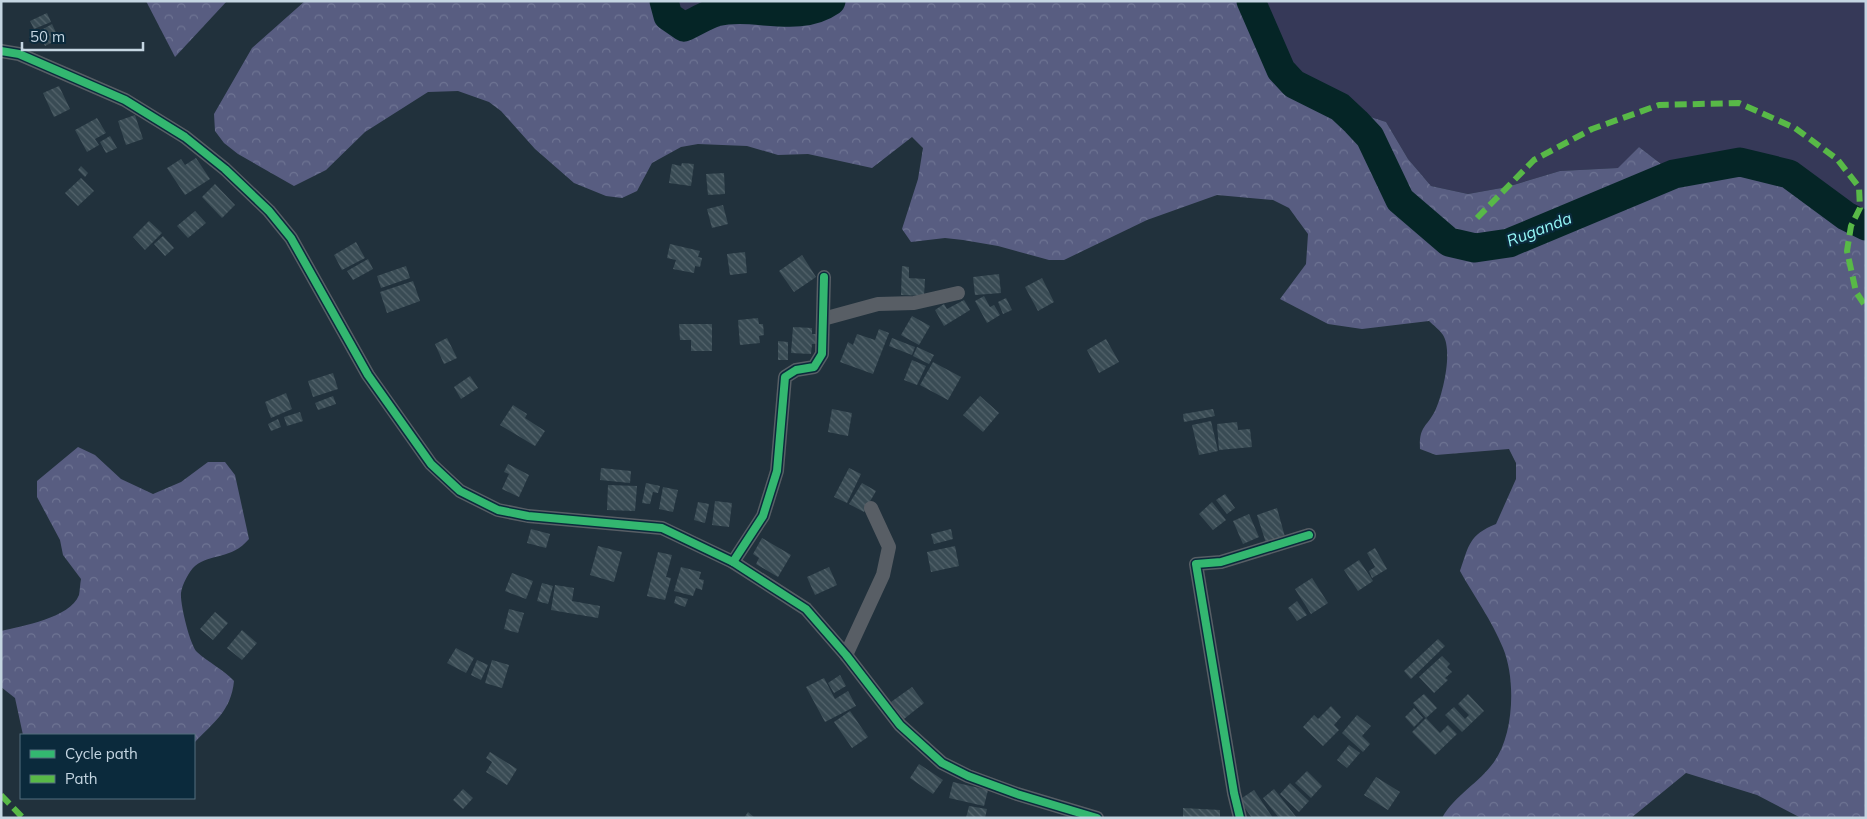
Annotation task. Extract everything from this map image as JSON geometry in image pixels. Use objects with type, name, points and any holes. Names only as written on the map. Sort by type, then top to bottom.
[{"type":"street","points":[[1,51],[19,54],[124,100],[185,137],[225,169],[268,211],[291,238],[368,375],[431,464],[460,491],[498,510],[528,516],[662,528],[732,562],[806,609],[846,655],[900,725],[942,763],[968,776],[1017,794],[1097,818]]},
{"type":"street","points":[[732,562],[763,516],[777,472],[784,377],[796,370],[814,367],[822,354],[824,277]]},
{"type":"street","points":[[823,319],[878,304],[914,303],[958,293]]},
{"type":"street","points":[[846,655],[882,575],[889,547],[871,508]]},
{"type":"street","points":[[1240,818],[1234,793],[1196,564],[1221,562],[1309,535]]},
{"type":"shaded area","points":[[664,1],[831,1],[818,8],[804,11],[730,10],[716,12],[684,27],[668,16]]},
{"type":"shaded area","points":[[1251,1],[1866,1],[1866,226],[1740,162],[1674,174],[1639,147],[1619,168],[1560,171],[1507,187],[1468,194],[1431,186],[1408,159],[1386,122],[1340,107],[1294,84],[1281,70]]},
{"type":"green space","points":[[146,1],[227,1],[175,57]]},
{"type":"green space","points":[[305,1],[664,1],[668,16],[685,27],[717,12],[731,10],[804,11],[818,8],[831,1],[1251,1],[1281,70],[1294,84],[1340,107],[1386,122],[1408,159],[1431,186],[1468,194],[1507,187],[1560,171],[1618,168],[1639,147],[1674,174],[1740,162],[1789,174],[1846,216],[1866,226],[1866,818],[1801,818],[1757,795],[1686,773],[1631,818],[1442,818],[1454,802],[1494,762],[1501,751],[1506,737],[1511,706],[1510,675],[1507,661],[1494,628],[1460,571],[1471,542],[1480,532],[1496,524],[1516,479],[1516,463],[1509,449],[1436,455],[1420,449],[1422,431],[1432,417],[1441,394],[1447,362],[1446,342],[1443,335],[1429,321],[1362,329],[1328,324],[1280,299],[1306,264],[1308,234],[1289,208],[1273,200],[1217,195],[1147,220],[1064,260],[1049,260],[998,246],[963,240],[945,238],[911,242],[902,229],[918,179],[923,148],[912,137],[872,168],[808,154],[778,155],[747,146],[698,144],[681,147],[652,163],[637,191],[622,198],[606,196],[574,183],[535,149],[501,111],[489,102],[458,91],[428,92],[365,132],[326,170],[294,186],[238,154],[224,143],[215,131],[214,114],[252,48]]},
{"type":"green space","points":[[78,447],[95,455],[121,479],[153,494],[181,482],[208,462],[225,462],[235,475],[249,539],[235,550],[208,559],[195,566],[186,578],[181,593],[186,624],[194,648],[234,681],[225,708],[215,722],[195,742],[195,734],[23,734],[15,698],[1,687],[1,631],[44,620],[66,610],[79,595],[81,579],[63,555],[60,540],[37,497],[37,481]]},
{"type":"building","points":[[47,13],[51,22],[34,29],[30,21]]},
{"type":"building","points":[[52,24],[59,39],[45,46],[42,39],[33,44],[29,37]]},
{"type":"building","points":[[59,86],[70,109],[54,117],[43,93]]},
{"type":"building","points":[[135,115],[143,139],[126,145],[118,121]]},
{"type":"building","points":[[97,118],[106,133],[95,139],[99,145],[87,152],[75,130]]},
{"type":"building","points":[[110,136],[117,148],[106,153],[100,142]]},
{"type":"building","points":[[196,158],[210,179],[185,195],[167,168],[181,159],[185,165]]},
{"type":"building","points":[[682,163],[694,164],[691,186],[669,183],[672,164],[681,166]]},
{"type":"building","points":[[81,166],[88,173],[85,177],[78,170]]},
{"type":"building","points":[[724,173],[725,194],[708,195],[706,174]]},
{"type":"building","points":[[81,178],[94,191],[78,206],[65,193]]},
{"type":"building","points":[[215,184],[235,205],[222,218],[202,197]]},
{"type":"building","points":[[723,205],[728,224],[712,228],[707,209]]},
{"type":"building","points":[[195,211],[206,223],[188,238],[177,226]]},
{"type":"building","points":[[149,221],[162,233],[145,250],[133,237]]},
{"type":"building","points":[[163,236],[174,248],[165,256],[154,244]]},
{"type":"building","points":[[356,242],[365,258],[342,270],[334,255]]},
{"type":"building","points":[[670,244],[700,251],[698,257],[702,258],[700,267],[695,266],[694,273],[673,269],[676,260],[667,258]]},
{"type":"building","points":[[745,252],[747,273],[730,275],[727,254]]},
{"type":"building","points":[[802,255],[816,277],[794,292],[779,271]]},
{"type":"building","points":[[368,259],[373,269],[353,280],[347,271]]},
{"type":"building","points":[[406,266],[410,278],[381,288],[377,276]]},
{"type":"building","points":[[902,266],[909,267],[909,278],[925,279],[924,296],[901,295]]},
{"type":"building","points":[[999,274],[1001,293],[975,295],[973,277]]},
{"type":"building","points":[[1042,278],[1054,302],[1038,311],[1025,287]]},
{"type":"building","points":[[413,281],[420,301],[387,313],[380,292]]},
{"type":"building","points":[[984,296],[990,307],[994,305],[1000,315],[987,323],[975,301]]},
{"type":"building","points":[[1006,298],[1012,310],[1003,314],[998,302]]},
{"type":"building","points":[[964,300],[970,310],[944,326],[935,310],[944,304],[947,309]]},
{"type":"building","points":[[912,316],[930,326],[919,345],[901,335]]},
{"type":"building","points":[[758,318],[759,324],[763,324],[764,335],[759,336],[760,343],[740,345],[738,320]]},
{"type":"building","points":[[679,324],[712,324],[712,351],[691,351],[691,340],[680,340]]},
{"type":"building","points":[[793,327],[812,328],[812,334],[816,334],[816,344],[812,344],[811,354],[791,353]]},
{"type":"building","points":[[879,329],[889,333],[873,374],[840,362],[848,342],[853,345],[857,334],[875,340]]},
{"type":"building","points":[[447,338],[457,358],[444,364],[435,344]]},
{"type":"building","points":[[892,338],[915,347],[912,355],[889,346]]},
{"type":"building","points":[[1106,339],[1119,362],[1099,373],[1087,350]]},
{"type":"building","points":[[778,341],[788,342],[788,360],[778,360]]},
{"type":"building","points":[[917,347],[934,355],[929,364],[913,356]]},
{"type":"building","points":[[912,360],[926,366],[917,385],[904,380]]},
{"type":"building","points":[[933,362],[961,377],[948,400],[920,385]]},
{"type":"building","points":[[333,373],[338,389],[313,397],[308,381]]},
{"type":"building","points":[[470,376],[478,388],[461,399],[454,387]]},
{"type":"building","points":[[286,393],[292,409],[271,418],[265,402]]},
{"type":"building","points":[[333,396],[336,404],[318,410],[315,403]]},
{"type":"building","points":[[980,396],[999,413],[983,432],[963,415]]},
{"type":"building","points":[[513,405],[527,414],[525,418],[545,431],[535,446],[500,425]]},
{"type":"building","points":[[832,409],[852,413],[848,436],[828,432]]},
{"type":"building","points":[[1213,409],[1215,416],[1184,422],[1183,414]]},
{"type":"building","points":[[300,412],[303,421],[287,426],[284,417]]},
{"type":"building","points":[[278,419],[281,427],[271,431],[268,424]]},
{"type":"building","points":[[1211,421],[1218,451],[1199,455],[1192,425]]},
{"type":"building","points":[[1237,422],[1238,430],[1250,429],[1252,447],[1219,450],[1217,424]]},
{"type":"building","points":[[508,464],[529,475],[519,497],[502,489],[509,474],[504,472]]},
{"type":"building","points":[[601,468],[631,471],[630,483],[600,480]]},
{"type":"building","points":[[849,468],[861,474],[847,503],[834,497]]},
{"type":"building","points":[[646,483],[660,486],[658,493],[653,492],[650,504],[642,503]]},
{"type":"building","points":[[862,483],[876,491],[864,512],[849,504]]},
{"type":"building","points":[[608,485],[637,486],[635,511],[607,510]]},
{"type":"building","points":[[663,487],[678,490],[673,512],[659,509]]},
{"type":"building","points":[[1225,494],[1235,508],[1227,514],[1216,500]]},
{"type":"building","points":[[715,501],[732,503],[729,527],[712,525]]},
{"type":"building","points":[[698,502],[709,504],[705,523],[694,520]]},
{"type":"building","points":[[1212,502],[1226,520],[1213,530],[1199,514]]},
{"type":"building","points":[[1277,508],[1285,537],[1266,543],[1257,515]]},
{"type":"building","points":[[1249,514],[1259,537],[1243,544],[1233,521]]},
{"type":"building","points":[[531,529],[550,534],[546,548],[527,543]]},
{"type":"building","points":[[951,529],[953,539],[934,544],[931,534]]},
{"type":"building","points":[[762,538],[791,555],[778,577],[756,564],[759,558],[753,554]]},
{"type":"building","points":[[598,546],[622,552],[614,582],[590,575]]},
{"type":"building","points":[[955,546],[959,566],[931,572],[927,552]]},
{"type":"building","points":[[1375,548],[1387,569],[1372,578],[1369,571],[1375,567],[1367,553]]},
{"type":"building","points":[[658,552],[672,555],[666,577],[671,578],[665,600],[647,596]]},
{"type":"building","points":[[1359,560],[1373,581],[1358,591],[1344,570]]},
{"type":"building","points":[[681,567],[701,572],[699,579],[704,580],[702,590],[696,588],[693,596],[674,591]]},
{"type":"building","points":[[829,567],[837,585],[815,595],[807,577]]},
{"type":"building","points":[[512,573],[533,581],[526,599],[505,591]]},
{"type":"building","points":[[1312,578],[1328,603],[1311,614],[1295,589]]},
{"type":"building","points":[[542,583],[553,586],[548,604],[537,601]]},
{"type":"building","points":[[555,585],[574,588],[572,601],[600,606],[598,618],[551,610]]},
{"type":"building","points":[[676,596],[688,599],[685,607],[674,603]]},
{"type":"building","points":[[1297,601],[1307,615],[1297,621],[1288,608]]},
{"type":"building","points":[[509,609],[524,613],[518,633],[504,629]]},
{"type":"building","points":[[215,612],[228,623],[213,640],[200,629]]},
{"type":"building","points":[[242,630],[257,643],[242,660],[227,648]]},
{"type":"building","points":[[1438,639],[1445,646],[1411,679],[1404,671]]},
{"type":"building","points":[[456,648],[474,658],[466,673],[447,663]]},
{"type":"building","points":[[1442,656],[1450,664],[1447,667],[1452,672],[1445,678],[1448,680],[1434,693],[1419,677]]},
{"type":"building","points":[[477,660],[488,665],[481,680],[471,675]]},
{"type":"building","points":[[492,660],[509,665],[502,688],[485,683]]},
{"type":"building","points":[[840,675],[846,686],[834,693],[828,683]]},
{"type":"building","points":[[824,678],[835,699],[848,691],[856,706],[825,722],[806,687]]},
{"type":"building","points":[[912,687],[924,703],[904,719],[891,702]]},
{"type":"building","points":[[1424,694],[1437,708],[1426,718],[1413,703]]},
{"type":"building","points":[[1468,694],[1484,711],[1462,732],[1445,715],[1454,707],[1465,719],[1469,715],[1458,704]]},
{"type":"building","points":[[1331,706],[1341,717],[1334,725],[1339,730],[1323,746],[1303,727],[1314,715],[1318,719]]},
{"type":"building","points":[[1414,708],[1423,718],[1414,727],[1405,717]]},
{"type":"building","points":[[850,711],[868,737],[852,748],[834,722]]},
{"type":"building","points":[[1357,715],[1371,726],[1362,736],[1370,744],[1363,752],[1342,733]]},
{"type":"building","points":[[1426,718],[1440,733],[1448,725],[1457,734],[1435,755],[1412,732]]},
{"type":"building","points":[[1349,745],[1360,753],[1347,768],[1337,760]]},
{"type":"building","points":[[490,752],[517,769],[507,785],[486,772],[492,762],[486,758]]},
{"type":"building","points":[[919,764],[943,780],[933,794],[910,778]]},
{"type":"building","points":[[1307,771],[1322,786],[1311,798],[1295,783]]},
{"type":"building","points":[[1376,777],[1400,792],[1388,810],[1364,795]]},
{"type":"building","points":[[953,782],[988,790],[984,806],[949,798]]},
{"type":"building","points":[[1290,783],[1309,801],[1299,812],[1280,794]]},
{"type":"building","points":[[463,789],[473,798],[463,809],[453,800]]},
{"type":"building","points":[[1274,789],[1297,818],[1279,818],[1263,798]]},
{"type":"building","points":[[1254,790],[1273,818],[1252,818],[1239,800]]},
{"type":"building","points":[[969,806],[987,809],[985,818],[966,818]]},
{"type":"building","points":[[1183,808],[1220,810],[1220,818],[1183,818]]},
{"type":"building","points":[[748,812],[755,818],[744,818]]},
{"type":"waterway","name":"Ruganda","points":[[664,1],[668,16],[684,27],[716,12],[730,10],[804,11],[818,8],[831,1]]},
{"type":"waterway","name":"Ruganda","points":[[1251,1],[1281,70],[1294,84],[1340,107],[1356,122],[1370,137],[1400,200],[1449,242],[1475,248],[1509,243],[1674,174],[1740,162],[1789,174],[1846,216],[1866,226]]},
{"type":"marked path","points":[[1477,218],[1534,160],[1592,129],[1659,105],[1739,103],[1795,128],[1837,159],[1859,187],[1860,208],[1851,226],[1847,251],[1856,292],[1866,307]]},
{"type":"marked path","points":[[1,795],[23,818]]},
{"type":"cycle path","points":[[1,51],[19,54],[125,100],[185,137],[225,169],[269,211],[291,238],[368,375],[431,464],[460,491],[498,510],[528,516],[662,528],[733,562],[806,609],[846,655],[900,725],[942,763],[968,776],[1017,794],[1097,818]]},
{"type":"cycle path","points":[[733,562],[763,516],[777,471],[785,377],[796,370],[814,367],[822,354],[824,277]]},
{"type":"cycle path","points":[[1240,818],[1234,793],[1196,564],[1221,562],[1309,535]]}]
